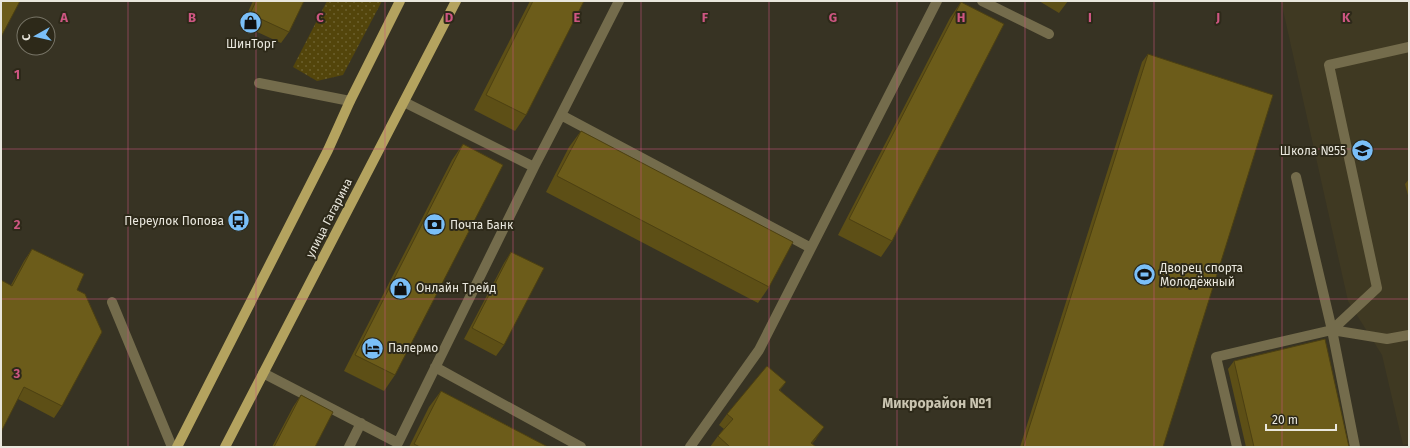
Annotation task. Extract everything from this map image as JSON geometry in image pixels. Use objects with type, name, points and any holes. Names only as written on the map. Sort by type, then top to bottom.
[{"type":"main road","points":[[177,447],[328,150],[350,101],[400,1]]},
{"type":"main road","name":"улица Гагарина","points":[[225,447],[456,1]]},
{"type":"lane","points":[[264,372],[398,443],[534,168],[619,1]]},
{"type":"lane","points":[[690,447],[759,350],[937,1]]},
{"type":"lane","points":[[986,2],[1049,34]]},
{"type":"lane","points":[[1332,330],[1377,288],[1329,65],[1409,47]]},
{"type":"lane","points":[[259,83],[350,101]]},
{"type":"lane","points":[[404,102],[534,168]]},
{"type":"lane","points":[[561,115],[811,248]]},
{"type":"lane","points":[[1296,177],[1332,330],[1355,447]]},
{"type":"lane","points":[[112,302],[172,447]]},
{"type":"lane","points":[[1237,447],[1216,357],[1332,330],[1388,339],[1409,335]]},
{"type":"lane","points":[[436,367],[581,447]]},
{"type":"lane","points":[[349,447],[361,423]]},
{"type":"shaded area","points":[[327,1],[382,1],[343,75],[317,81],[293,67]]},
{"type":"shaded area","name":"Школа №55","points":[[1281,1],[1409,1],[1409,444],[1403,445],[1382,355],[1348,301]]},
{"type":"building","points":[[1,1],[20,1],[1,37]]},
{"type":"building","points":[[256,1],[304,1],[289,32],[250,14]]},
{"type":"building","points":[[533,1],[584,1],[526,115],[486,95]]},
{"type":"building","points":[[961,2],[1004,24],[892,241],[849,219]]},
{"type":"building","name":"Дворец спорта Молодёжный","points":[[1148,54],[1273,95],[1163,447],[1023,447]]},
{"type":"building","points":[[581,131],[793,242],[769,287],[557,176]]},
{"type":"building","points":[[463,144],[503,165],[395,375],[355,355]]},
{"type":"building","points":[[32,249],[84,274],[77,290],[85,294],[102,332],[62,406],[24,387],[1,432],[1,280],[12,286]]},
{"type":"building","points":[[511,252],[544,268],[504,345],[472,328]]},
{"type":"building","points":[[1325,339],[1349,447],[1254,447],[1234,361]]},
{"type":"building","points":[[767,366],[786,382],[779,390],[824,427],[811,443],[816,447],[730,447],[718,436],[733,419],[727,414]]},
{"type":"building","points":[[441,391],[548,447],[420,447],[414,444]]},
{"type":"building","points":[[301,395],[333,412],[315,447],[274,447]]},
{"type":"place","name":"ШинТорг","points":[[251,23]]},
{"type":"place","name":"Школа №55","points":[[1362,151]]},
{"type":"place","name":"Переулок Попова","points":[[239,221]]},
{"type":"place","name":"Почта Банк","points":[[434,225]]},
{"type":"place","name":"Дворец спорта Молодёжный","points":[[1144,275]]},
{"type":"place","name":"Онлайн Трейд","points":[[401,288]]},
{"type":"place","name":"Палермо","points":[[373,348]]},
{"type":"district","name":"Микрорайон №1","points":[[937,403]]}]
